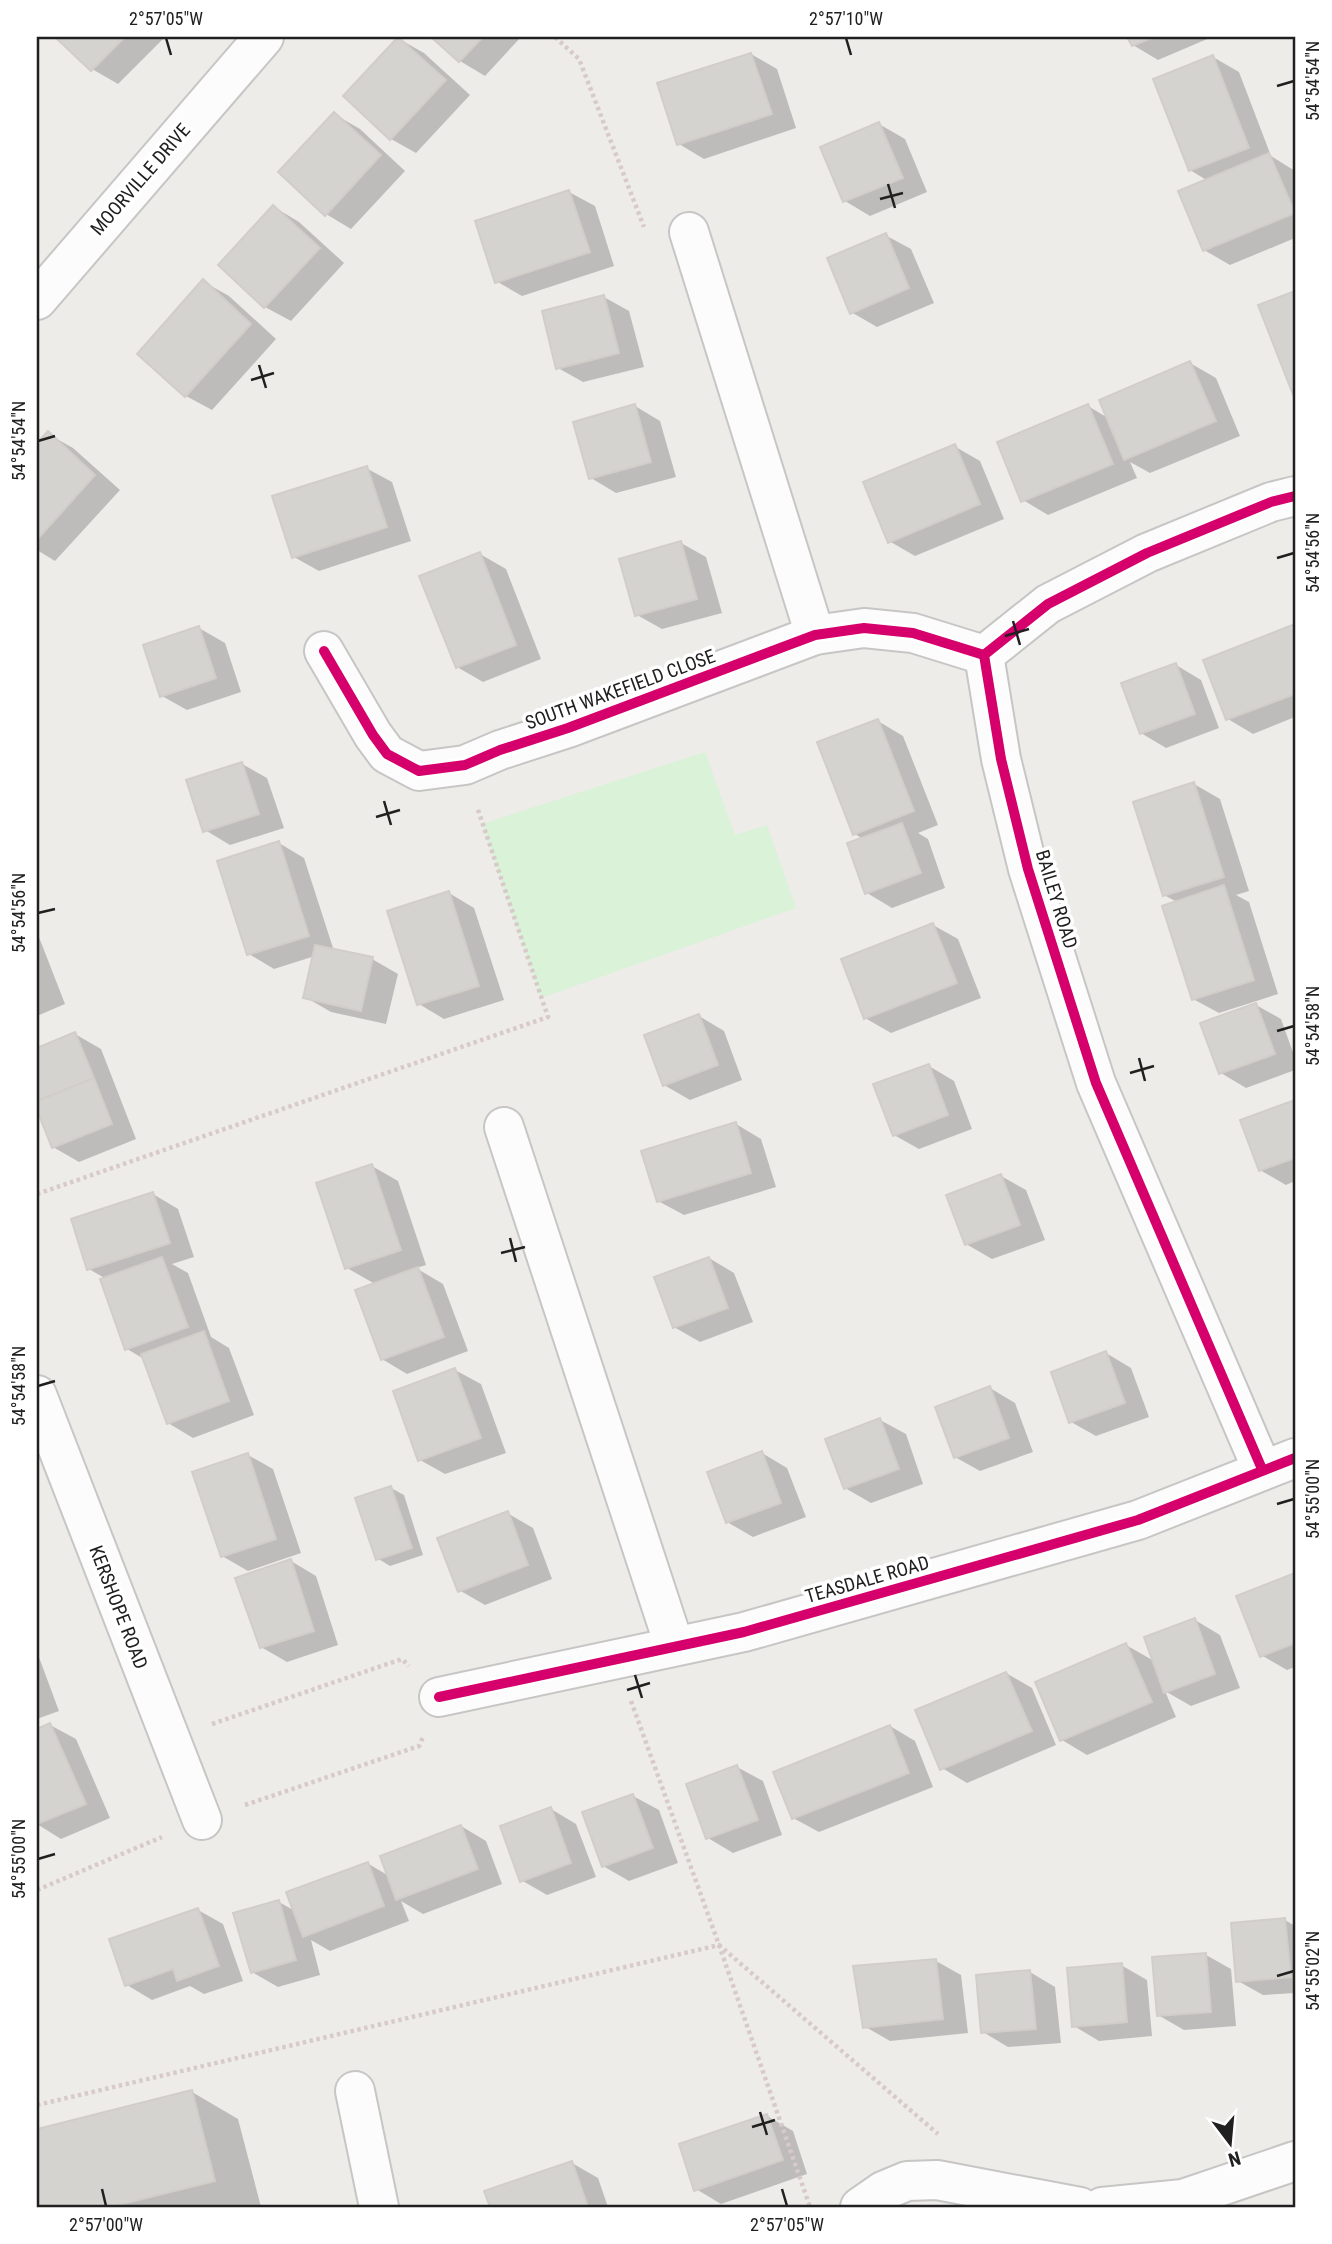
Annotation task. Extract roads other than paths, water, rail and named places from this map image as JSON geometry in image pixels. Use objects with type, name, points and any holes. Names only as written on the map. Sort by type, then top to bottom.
[{"type":"street","name":"MOORVILLE DRIVE","points":[[37,300],[244,44]]},
{"type":"street","points":[[689,232],[815,635]]},
{"type":"street","points":[[984,655],[1048,604],[1147,553],[1271,502],[1295,496]]},
{"type":"street","name":"SOUTH WAKEFIELD CLOSE","points":[[324,651],[387,754],[419,771],[465,765],[815,635],[864,628],[913,633],[984,655]]},
{"type":"street","name":"BAILEY ROAD","points":[[984,655],[1001,760],[1028,869],[1096,1083],[1279,1463]]},
{"type":"street","points":[[504,1127],[674,1645]]},
{"type":"street","name":"KERSHOPE ROAD","points":[[37,1395],[202,1820]]},
{"type":"street","name":"TEASDALE ROAD","points":[[439,1697],[744,1632],[1138,1520],[1279,1463]]},
{"type":"street","points":[[355,2091],[379,2207]]},
{"type":"street","points":[[1102,2207],[1183,2199],[1295,2161]]},
{"type":"street","points":[[860,2207],[883,2191],[907,2181],[937,2180],[1080,2207]]}]
